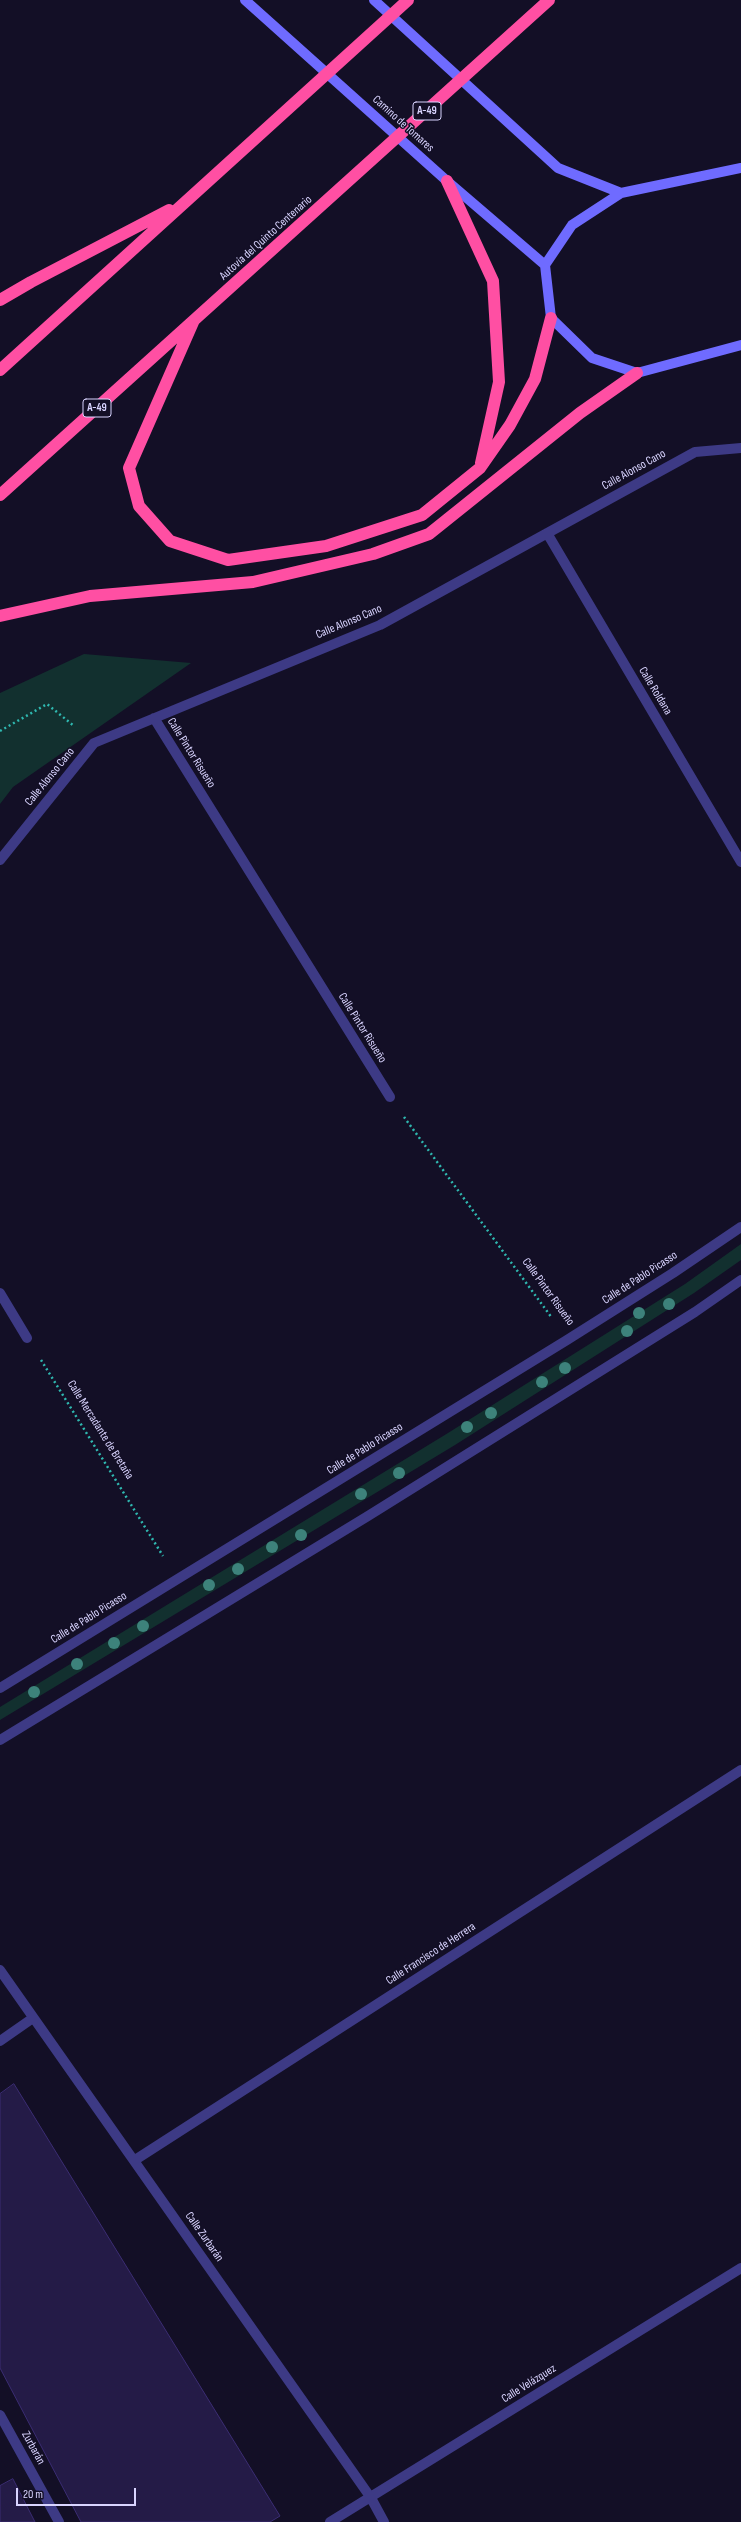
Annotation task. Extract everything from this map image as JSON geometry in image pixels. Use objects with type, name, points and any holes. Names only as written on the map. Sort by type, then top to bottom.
[{"type":"highway","points":[[0,370],[408,0]]},
{"type":"highway","name":"Autovía del Quinto Centenario","points":[[0,495],[549,0]]},
{"type":"highway","points":[[447,181],[493,281],[499,382],[480,468]]},
{"type":"highway","points":[[0,300],[31,282],[184,203]]},
{"type":"highway","points":[[194,320],[129,468],[139,506],[170,541],[228,560],[326,546],[422,515],[480,468],[510,425],[535,379],[551,318]]},
{"type":"highway","points":[[0,616],[90,596],[253,582],[372,554],[430,534],[580,412],[637,373]]},
{"type":"street","name":"Camino de Tomares","points":[[245,0],[447,181],[545,265]]},
{"type":"street","points":[[374,0],[558,168],[622,192]]},
{"type":"street","points":[[741,168],[622,192],[572,225],[545,265],[551,318],[592,358],[637,373],[741,345]]},
{"type":"street","name":"Calle Alonso Cano","points":[[0,860],[94,742],[380,625],[695,452],[741,448]]},
{"type":"street","name":"Calle Roldana","points":[[547,533],[741,862]]},
{"type":"street","name":"Calle Pintor Risueño","points":[[154,718],[390,1097]]},
{"type":"street","name":"Calle de Pablo Picasso","points":[[0,1688],[567,1340],[673,1273],[741,1227]]},
{"type":"street","points":[[0,1740],[381,1508],[695,1312],[741,1280]]},
{"type":"street","points":[[0,1294],[27,1338]]},
{"type":"street","name":"Calle Francisco de Herrera","points":[[135,2160],[741,1770]]},
{"type":"street","name":"Calle Zurbarán","points":[[0,1970],[135,2160],[371,2498],[384,2522]]},
{"type":"street","points":[[0,2041],[33,2018]]},
{"type":"street","name":"Calle Velázquez","points":[[330,2522],[741,2268]]},
{"type":"street","name":"Zurbarán","points":[[0,2415],[4,2430],[59,2522]]},
{"type":"path","points":[[0,731],[47,704],[94,742]]},
{"type":"path","name":"Calle Pintor Risueño","points":[[390,1097],[567,1340]]},
{"type":"path","name":"Calle Mercadante de Bretaña","points":[[27,1338],[178,1579]]},
{"type":"green space","points":[[84,654],[191,663],[13,787],[0,804],[0,693]]},
{"type":"green space","points":[[741,1244],[741,1260],[694,1293],[455,1445],[0,1720],[0,1707],[448,1433],[685,1284]]},
{"type":"building","points":[[14,2084],[280,2516],[270,2522],[81,2522],[0,2368],[0,2094]]},
{"type":"building","points":[[13,2479],[35,2522],[0,2522],[0,2486]]}]
